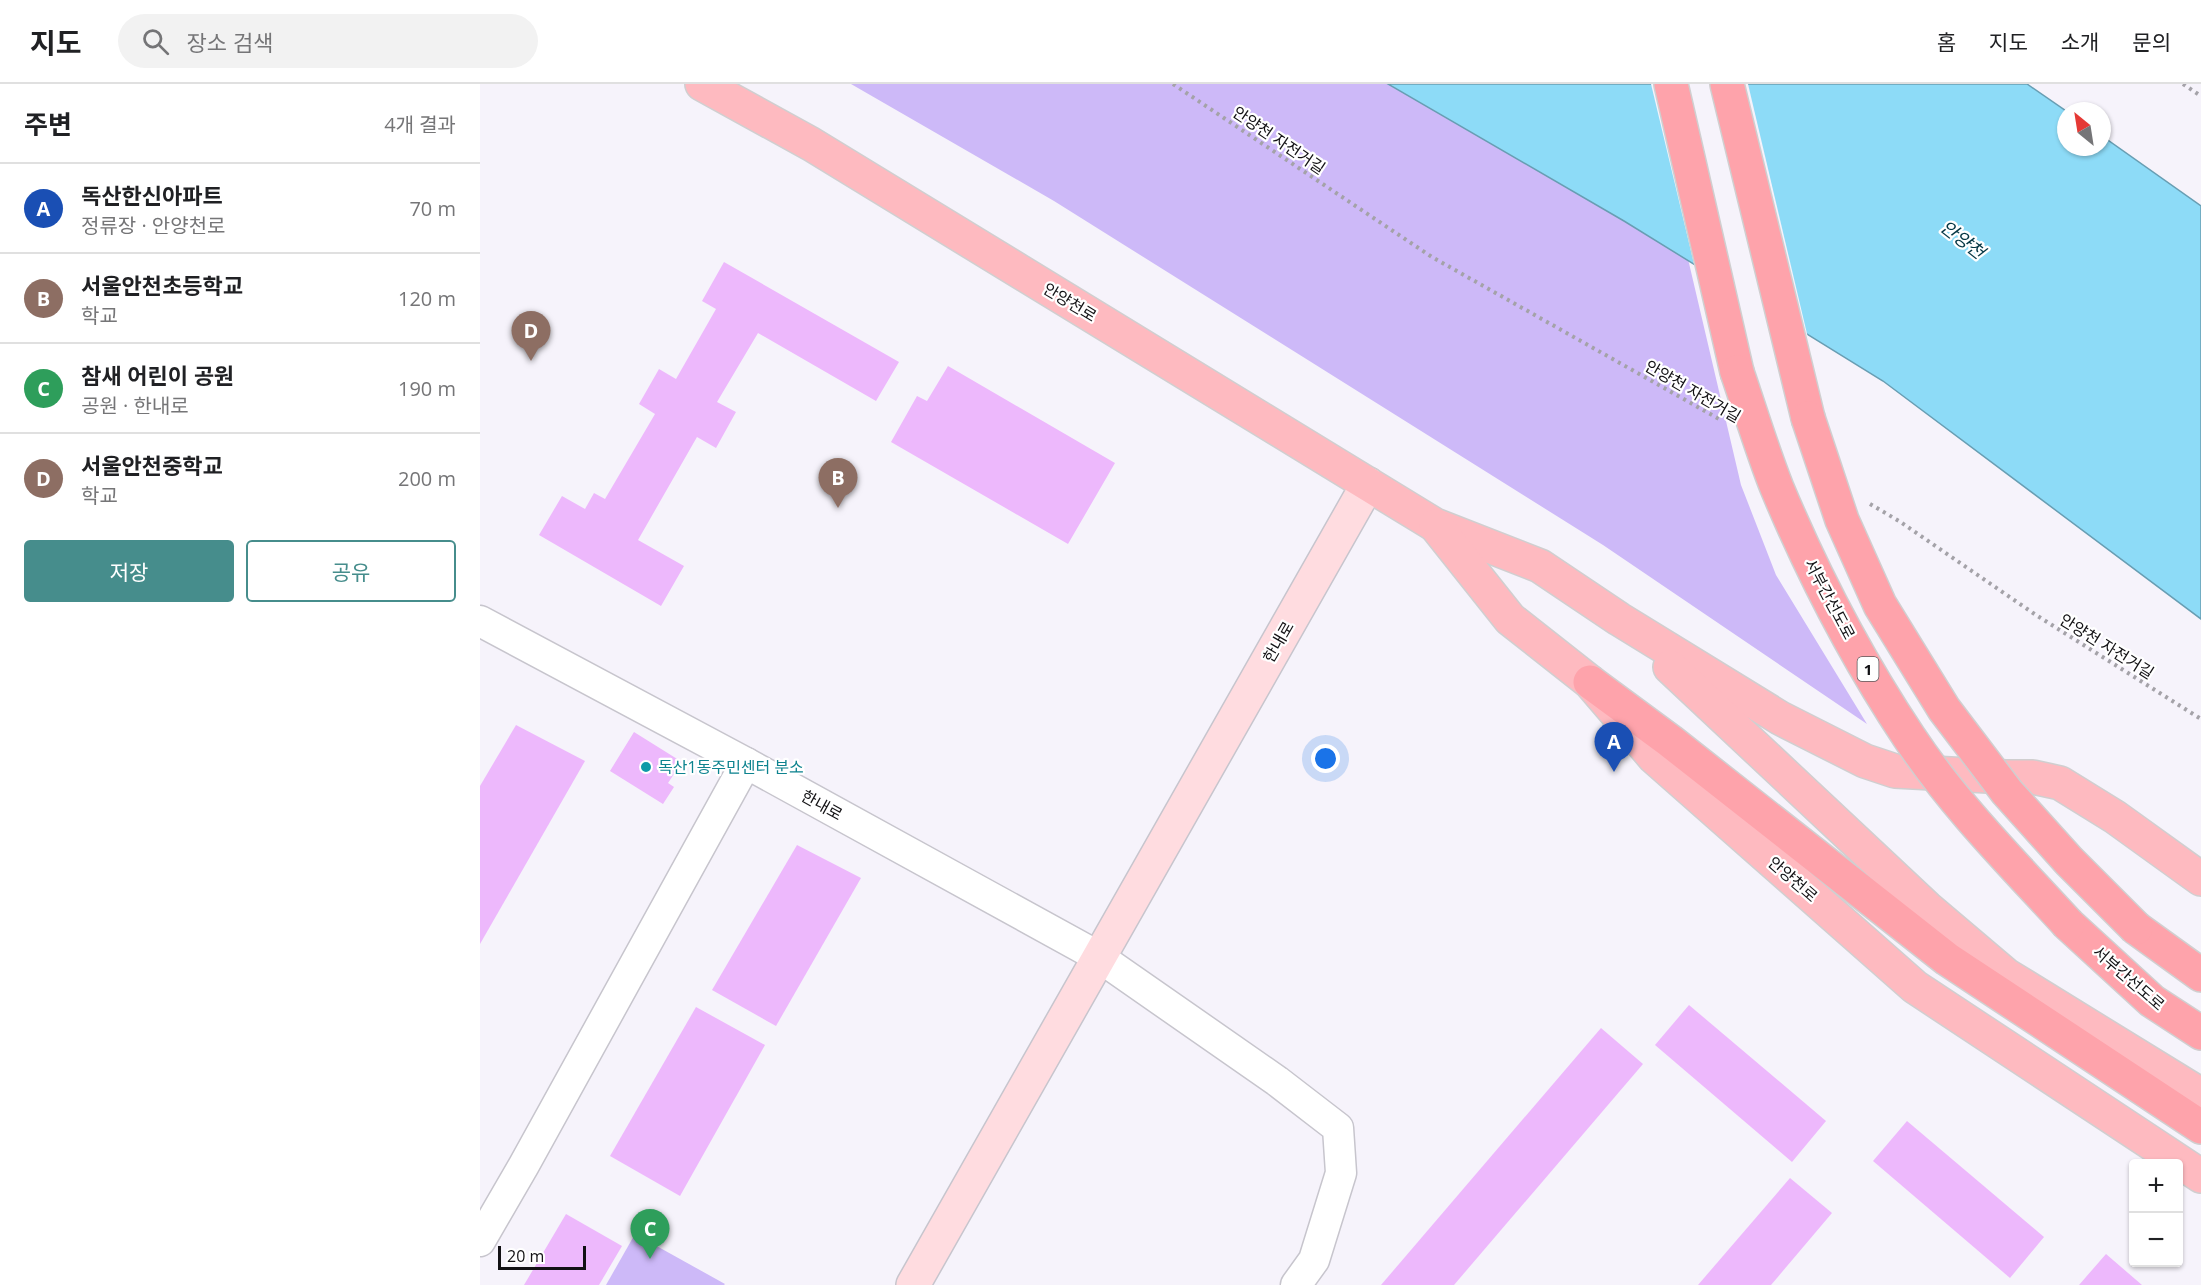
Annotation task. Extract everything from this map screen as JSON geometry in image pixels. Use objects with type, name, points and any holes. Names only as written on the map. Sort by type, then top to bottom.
[{"type":"highway","name":"서부간선도로","points":[[1671,84],[1737,372],[1776,486],[1815,573],[1909,738],[1958,803],[2068,924],[2152,1001],[2201,1033]]},
{"type":"highway","points":[[1727,84],[1808,418],[1842,520],[1880,605],[1944,709],[2007,792],[2069,861],[2136,928],[2201,975]]},
{"type":"highway","points":[[1590,682],[1670,741],[1947,959],[2201,1127]]},
{"type":"main road","name":"안양천로","points":[[702,84],[811,144],[1435,525],[1540,566],[1619,619],[1780,718],[1865,761],[1895,771],[2033,777],[2060,783],[2115,817],[2201,879]]},
{"type":"main road","name":"한내로","points":[[913,1285],[1368,484]]},
{"type":"main road","name":"안양천로","points":[[1435,525],[1510,619],[1590,682],[1654,757],[1915,987],[2201,1176]]},
{"type":"main road","points":[[1619,619],[1927,908],[2006,975],[2201,1095]]},
{"type":"street","name":"한내로","points":[[480,621],[746,763],[1099,957]]},
{"type":"street","points":[[480,1241],[746,763]]},
{"type":"street","points":[[1099,957],[1277,1081],[1338,1128],[1341,1173],[1314,1260],[1296,1285]]},
{"type":"path","name":"안양천 자전거길","points":[[1173,84],[1432,257],[1723,421]]},
{"type":"path","points":[[2183,84],[2201,96]]},
{"type":"path","name":"안양천 자전거길","points":[[1868,504],[1899,521],[2036,615],[2201,719]]},
{"type":"shaded area","points":[[851,84],[1647,84],[1741,485],[1776,575],[1867,724],[1603,545],[1054,201]]},
{"type":"shaded area","points":[[635,1234],[725,1284],[606,1285]]},
{"type":"water","name":"안양천","points":[[1388,84],[2027,84],[2057,105],[2057,156],[2111,156],[2111,142],[2201,206],[2201,619],[1883,381],[1624,221]]},
{"type":"pier","points":[[1651,84],[1748,84],[1808,338],[1695,268]]},
{"type":"building","points":[[724,262],[899,362],[876,401],[758,333],[717,402],[736,412],[716,448],[697,437],[638,540],[684,566],[661,606],[539,535],[562,496],[585,509],[594,493],[605,499],[655,414],[639,404],[659,369],[676,379],[716,309],[702,301]]},
{"type":"building","points":[[948,366],[1115,463],[1068,544],[891,442],[917,396],[927,401]]},
{"type":"building","points":[[516,725],[585,761],[480,944],[480,786]]},
{"type":"building","name":"독산1동주민센터 분소","points":[[634,732],[682,762],[668,783],[674,787],[663,804],[610,771]]},
{"type":"building","points":[[797,845],[861,878],[776,1026],[712,990]]},
{"type":"building","points":[[1689,1005],[1826,1121],[1792,1162],[1655,1045]]},
{"type":"building","points":[[696,1007],[765,1045],[680,1196],[610,1156]]},
{"type":"building","points":[[1601,1028],[1643,1064],[1454,1285],[1381,1285]]},
{"type":"building","points":[[1907,1121],[2044,1237],[2010,1278],[1873,1161]]},
{"type":"building","points":[[1790,1178],[1832,1213],[1771,1285],[1698,1285]]},
{"type":"building","points":[[566,1214],[622,1246],[599,1285],[524,1285]]},
{"type":"building","points":[[2106,1254],[2142,1285],[2079,1285]]},
{"type":"place","name":"서울안천중학교","points":[[531,361]]},
{"type":"place","name":"서울안천초등학교","points":[[838,508]]},
{"type":"place","name":"독산1동주민센터 분소","points":[[646,767]]},
{"type":"place","name":"독산한신아파트","points":[[1614,772]]},
{"type":"place","name":"참새 어린이 공원","points":[[650,1259]]}]
